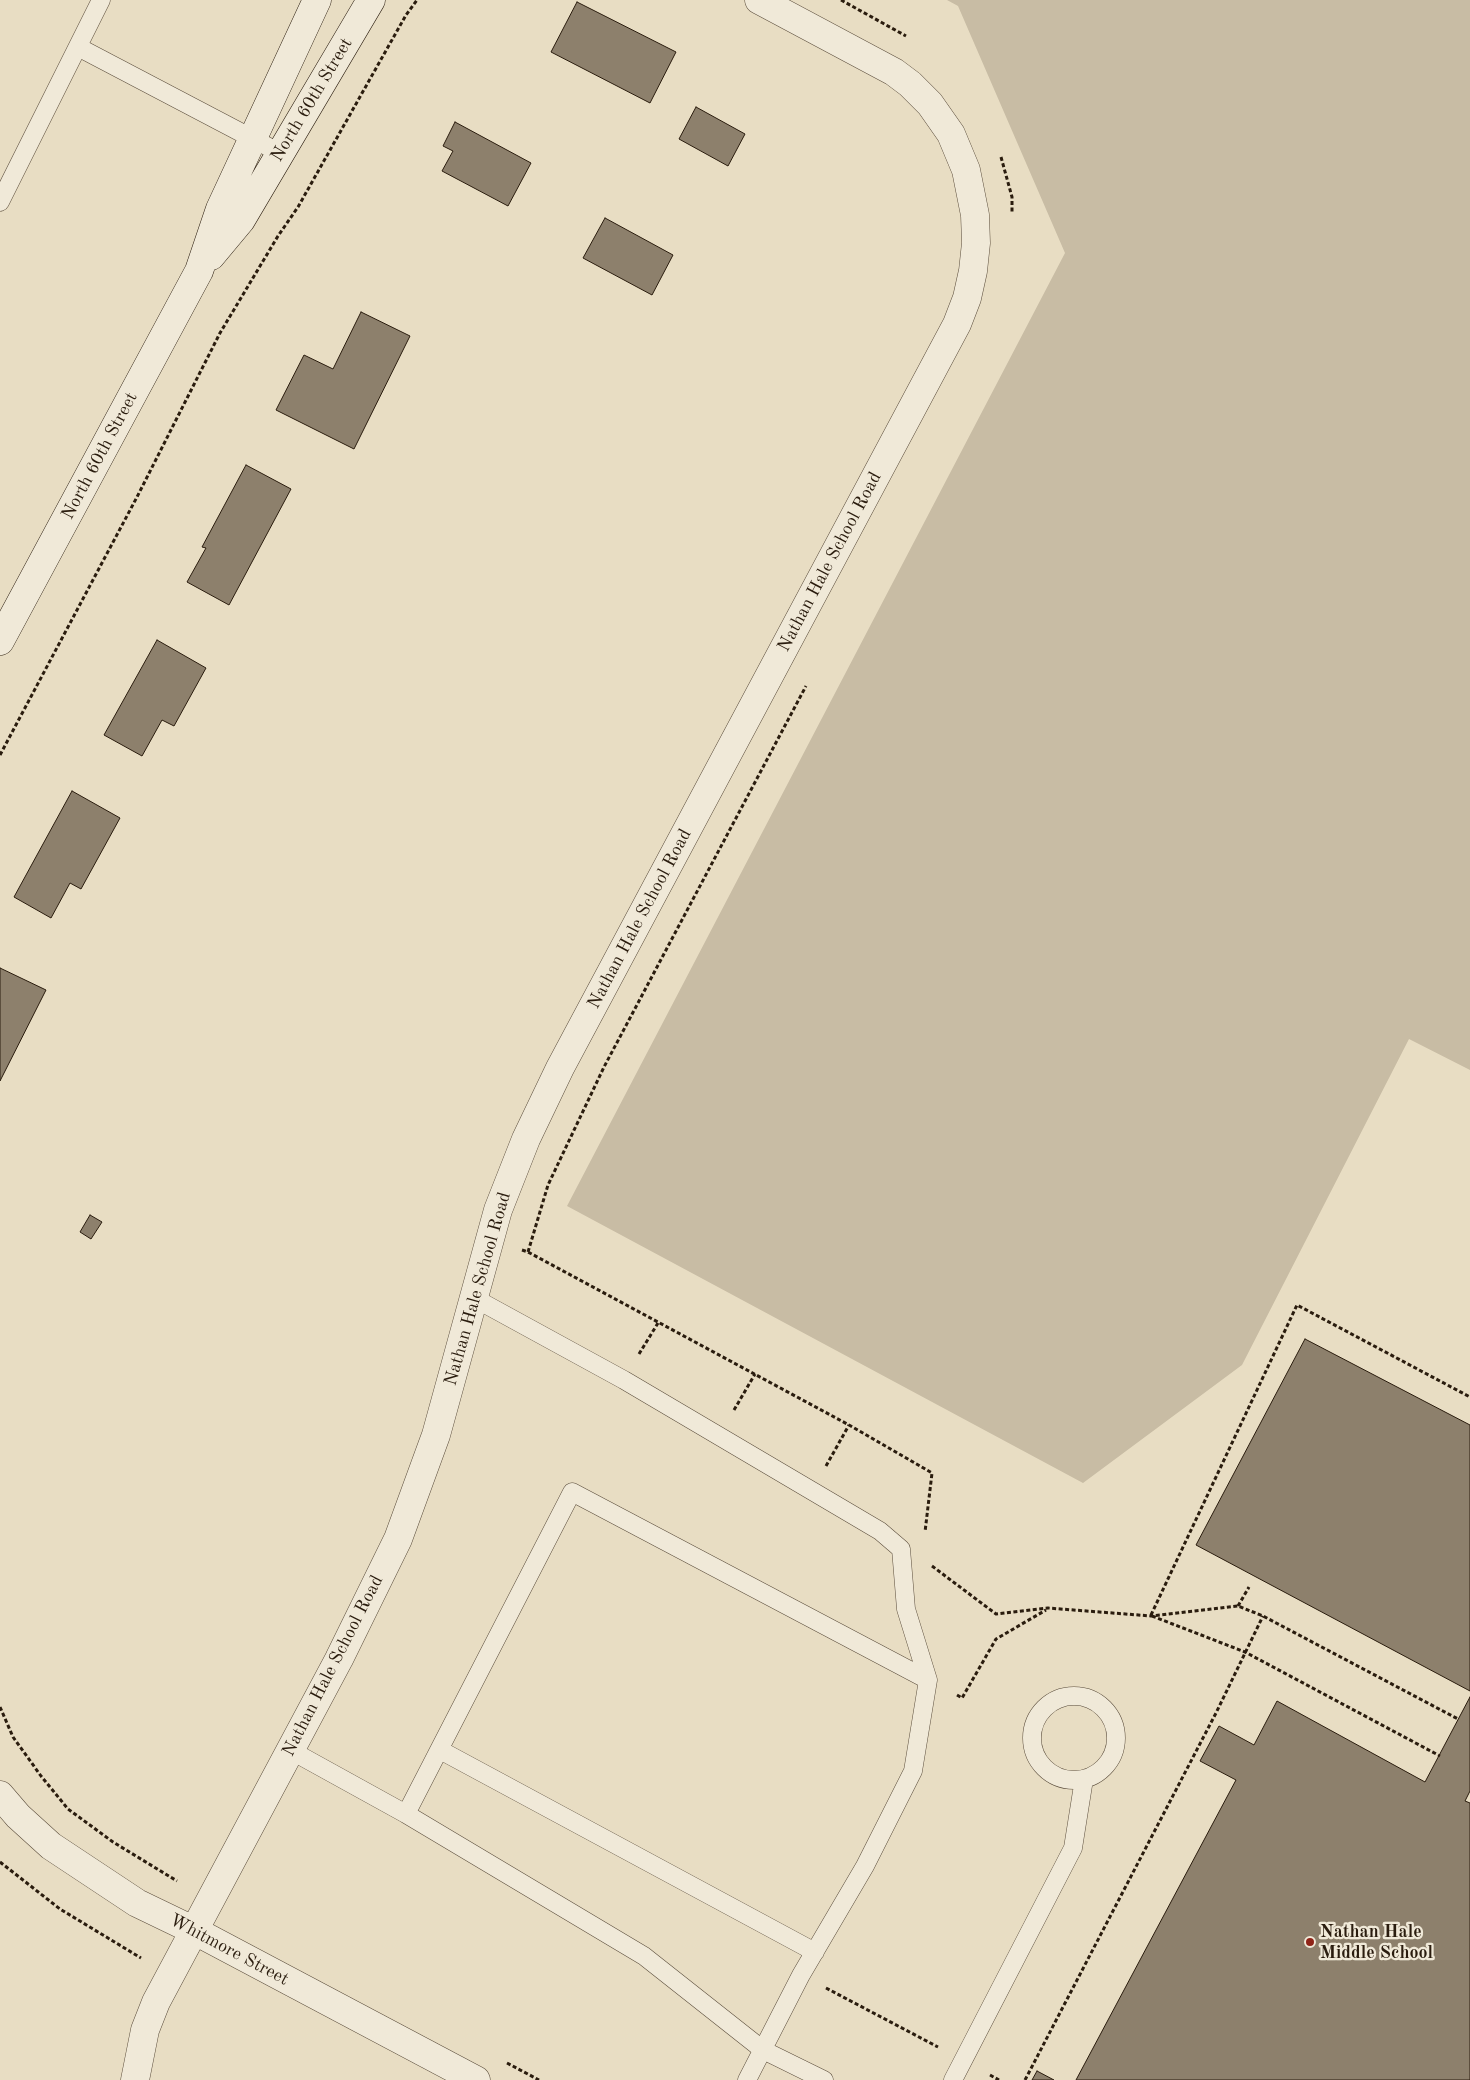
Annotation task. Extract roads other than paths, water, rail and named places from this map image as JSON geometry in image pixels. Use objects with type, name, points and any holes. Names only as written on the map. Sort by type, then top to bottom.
[{"type":"street","name":"North 60th Street","points":[[0,641],[199,271],[220,210],[317,0]]},
{"type":"street","name":"North 60th Street","points":[[199,271],[241,220],[371,0]]},
{"type":"street","name":"Nathan Hale School Road","points":[[135,2080],[145,2030],[150,2016],[208,1900],[339,1659],[398,1539],[436,1434],[498,1210],[526,1139],[560,1068],[957,324],[967,298],[973,271],[976,243],[975,215],[966,170],[951,134],[930,104],[910,84],[894,72],[760,0]]},
{"type":"street","name":"Whitmore Street","points":[[0,1794],[18,1816],[52,1846],[137,1903],[193,1930],[476,2080]]},
{"type":"lane","points":[[0,202],[101,0]]},
{"type":"lane","points":[[78,47],[280,153]]},
{"type":"lane","points":[[474,1298],[624,1380],[880,1532],[901,1549],[906,1609],[928,1680],[913,1771],[864,1866],[801,1975],[747,2080]]},
{"type":"lane","points":[[406,1814],[572,1492],[928,1680]]},
{"type":"lane","points":[[1068,1697],[1082,1697],[1094,1701],[1105,1710],[1112,1721],[1116,1734],[1115,1748],[1110,1760],[1101,1771],[1084,1779],[1061,1778],[1048,1771],[1039,1760],[1033,1748],[1032,1733],[1036,1720],[1044,1709],[1055,1701],[1068,1697]]},
{"type":"lane","points":[[290,1750],[406,1814],[644,1956],[763,2050],[824,2080]]},
{"type":"lane","points":[[440,1750],[815,1952]]},
{"type":"lane","points":[[953,2080],[1073,1848],[1084,1779]]},
{"type":"place","name":"Nathan Hale Middle School","points":[[1310,1942]]}]
